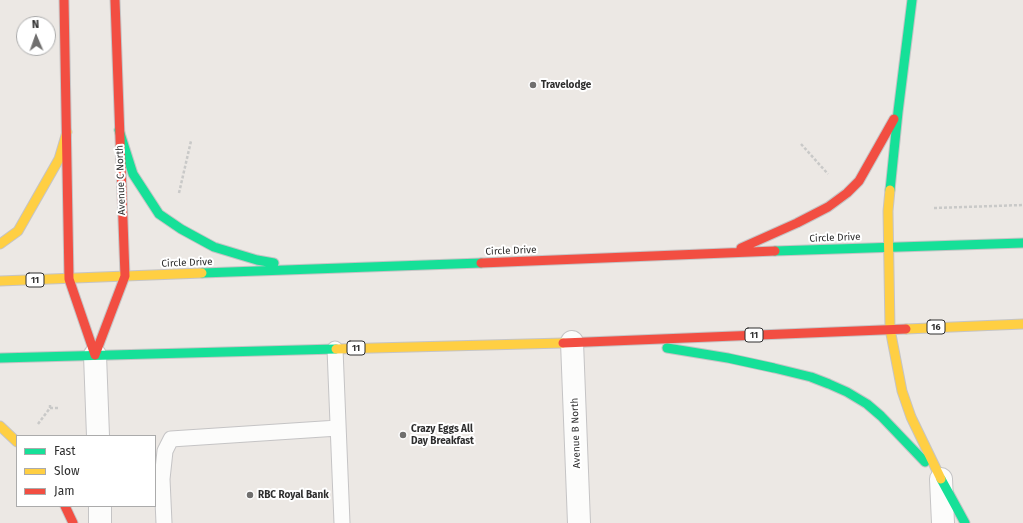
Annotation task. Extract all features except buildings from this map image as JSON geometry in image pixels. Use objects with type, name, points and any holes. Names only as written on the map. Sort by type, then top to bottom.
[{"type":"main road","name":"Avenue C North","points":[[64,0],[69,279],[96,356]]},
{"type":"main road","name":"Avenue C North","points":[[96,356],[125,276],[115,0]]},
{"type":"main road","points":[[912,0],[898,112],[888,211],[890,248],[890,329],[902,391],[911,417],[941,479],[965,523]]},
{"type":"main road","points":[[731,252],[798,223],[828,207],[847,193],[860,181],[898,112]]},
{"type":"main road","points":[[120,130],[133,174],[159,214],[180,229],[214,247],[257,260],[309,270]]},
{"type":"main road","points":[[0,244],[18,231],[59,159],[67,132]]},
{"type":"main road","name":"Circle Drive","points":[[0,281],[309,270],[731,252],[1023,243]]},
{"type":"main road","name":"16","points":[[890,329],[1023,324]]},
{"type":"main road","name":"11","points":[[0,358],[618,341],[890,329]]},
{"type":"main road","points":[[618,341],[728,358],[811,376],[830,384],[867,404],[905,440],[941,479]]},
{"type":"main road","points":[[0,426],[16,441]]},
{"type":"main road","points":[[65,507],[73,523]]},
{"type":"street","name":"Avenue B North","points":[[572,342],[579,523]]},
{"type":"street","name":"Avenue C North","points":[[96,356],[98,435]]},
{"type":"street","points":[[941,479],[943,523]]},
{"type":"street","points":[[100,507],[100,523]]},
{"type":"lane","points":[[335,349],[342,523]]},
{"type":"lane","points":[[164,523],[162,479],[165,451],[171,438],[338,428]]},
{"type":"path","points":[[178,197],[191,141]]},
{"type":"path","points":[[801,144],[829,175]]},
{"type":"path","points":[[934,208],[1023,205]]},
{"type":"path","points":[[37,425],[50,408],[50,403]]},
{"type":"path","points":[[50,408],[58,408]]},
{"type":"traffic: fast","points":[[890,190],[912,0]]},
{"type":"traffic: fast","points":[[119,130],[133,174],[159,214],[181,229],[214,247],[257,260],[274,263]]},
{"type":"traffic: fast","points":[[775,251],[1023,243]]},
{"type":"traffic: fast","points":[[202,273],[481,263]]},
{"type":"traffic: fast","points":[[667,348],[728,358],[774,368],[811,377],[829,384],[847,392],[867,404],[881,416],[925,462]]},
{"type":"traffic: fast","points":[[0,358],[336,349]]},
{"type":"traffic: fast","points":[[941,479],[965,523]]},
{"type":"traffic: slow","points":[[0,244],[18,231],[59,159],[67,132]]},
{"type":"traffic: slow","points":[[890,190],[888,211],[890,329],[902,391],[911,417],[941,479]]},
{"type":"traffic: slow","points":[[0,281],[202,273]]},
{"type":"traffic: slow","points":[[906,329],[1023,324]]},
{"type":"traffic: slow","points":[[336,349],[563,343]]},
{"type":"traffic: slow","points":[[0,426],[16,441]]},
{"type":"traffic: jam","points":[[64,0],[69,279],[95,355]]},
{"type":"traffic: jam","points":[[95,355],[125,276],[115,0]]},
{"type":"traffic: jam","points":[[741,248],[797,223],[828,207],[847,193],[859,181],[894,119]]},
{"type":"traffic: jam","points":[[481,263],[775,251]]},
{"type":"traffic: jam","points":[[563,343],[906,329]]},
{"type":"traffic: jam","points":[[65,507],[73,523]]},
{"type":"place","name":"Travelodge","points":[[533,85]]},
{"type":"place","name":"Crazy Eggs All Day Breakfast","points":[[403,435]]},
{"type":"place","name":"RBC Royal Bank","points":[[250,495]]}]
